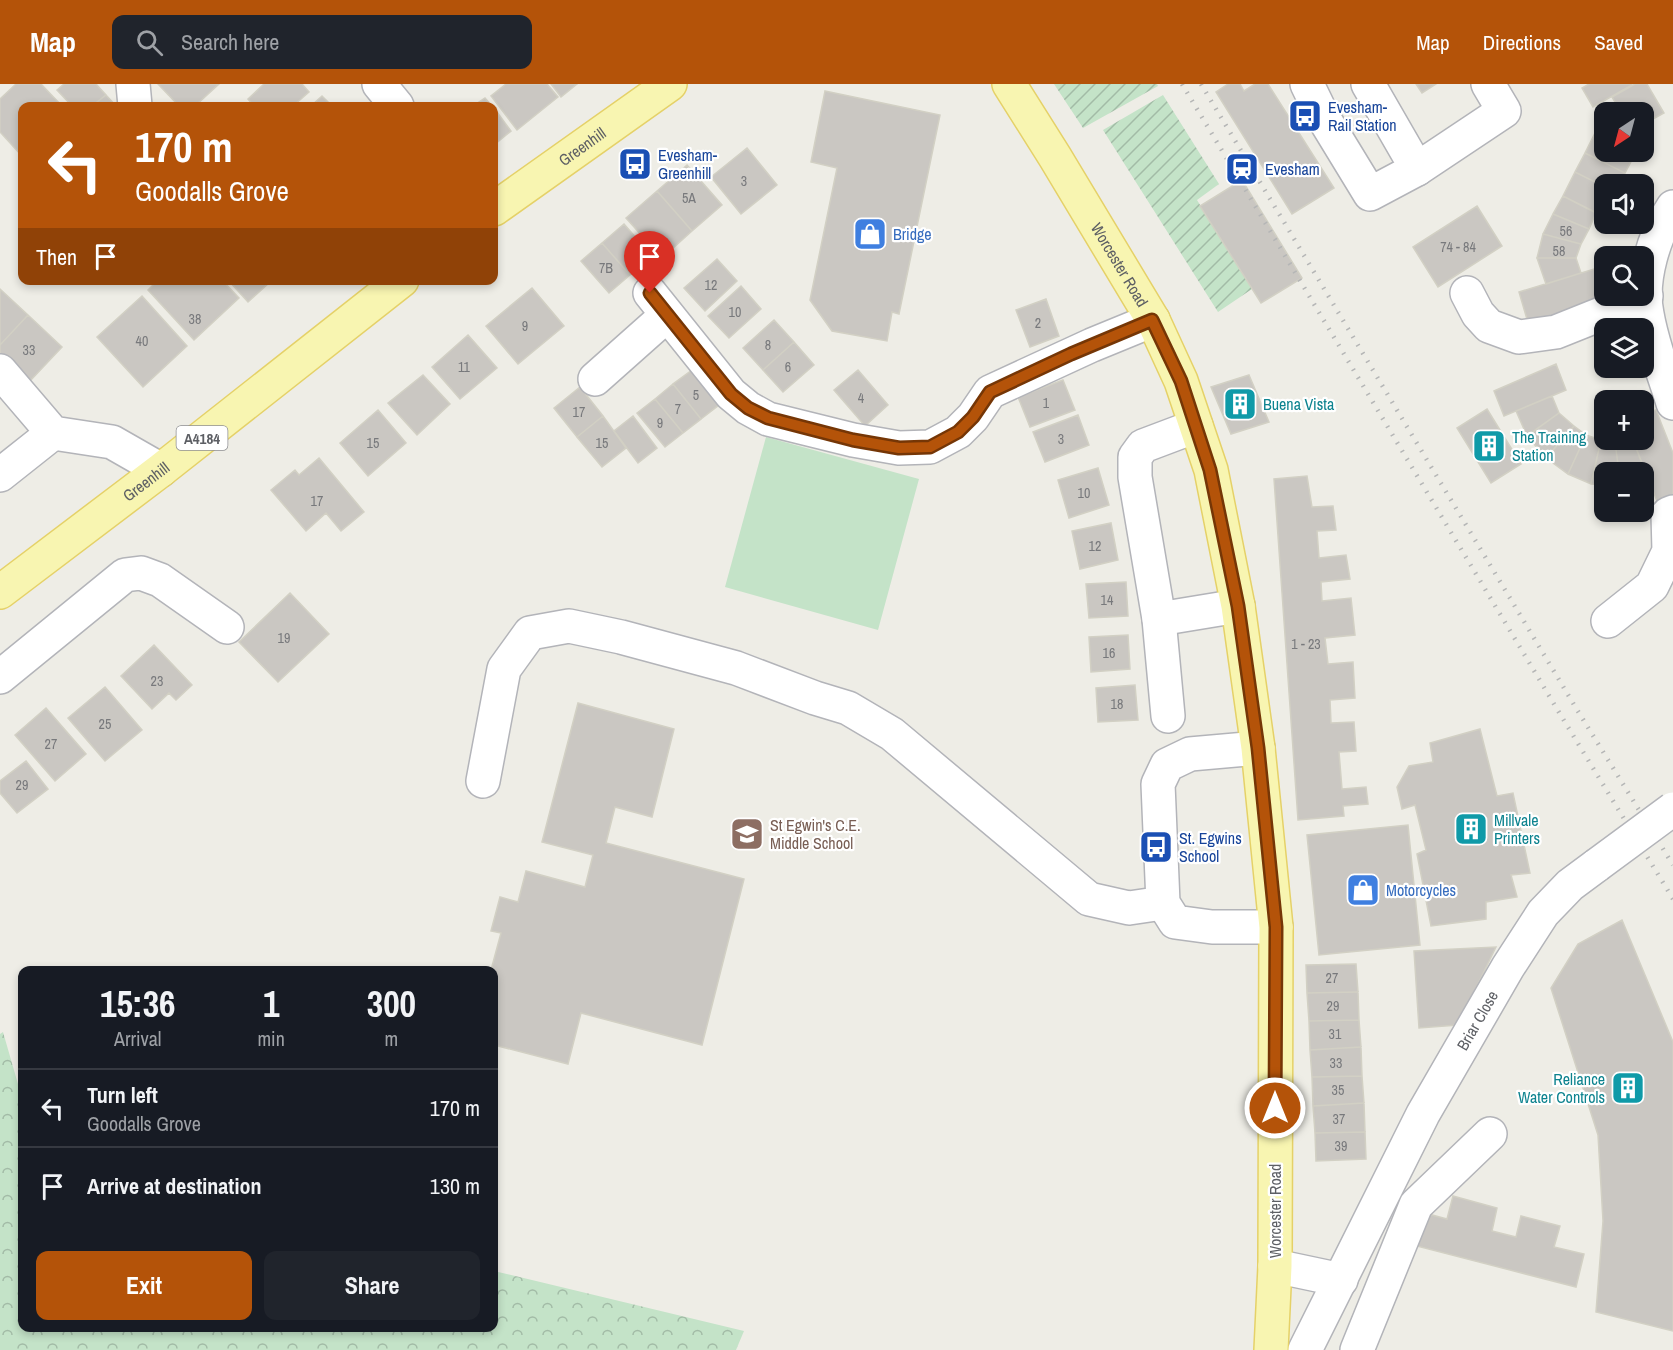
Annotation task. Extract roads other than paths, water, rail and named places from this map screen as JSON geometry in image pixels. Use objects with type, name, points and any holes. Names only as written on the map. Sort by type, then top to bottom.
[{"type":"main road","name":"Greenhill","points":[[498,207],[670,84]]},
{"type":"main road","name":"Worcester Road","points":[[1009,84],[1152,320],[1181,381],[1210,470],[1238,606],[1258,748],[1276,927],[1275,1266],[1271,1350]]},
{"type":"main road","name":"Greenhill","points":[[0,592],[161,470],[396,285]]},
{"type":"street","points":[[133,84],[135,102]]},
{"type":"street","points":[[379,84],[395,102]]},
{"type":"street","points":[[1307,84],[1323,117],[1370,194],[1417,169],[1504,111],[1488,84]]},
{"type":"street","points":[[1368,84],[1417,169]]},
{"type":"street","points":[[1654,246],[1665,218],[1673,207]]},
{"type":"street","points":[[1467,294],[1478,314],[1489,326],[1519,337],[1556,332],[1621,306]]},
{"type":"street","points":[[595,380],[658,304],[731,394],[748,408],[768,418],[853,440],[899,448],[930,447],[958,432],[973,417],[990,392],[1082,349],[1152,320]]},
{"type":"street","points":[[1646,306],[1673,403]]},
{"type":"street","points":[[0,371],[53,432],[112,442],[161,470]]},
{"type":"street","points":[[1168,716],[1159,620],[1135,477],[1135,457],[1143,446],[1196,426]]},
{"type":"street","points":[[0,476],[53,432]]},
{"type":"street","points":[[1608,621],[1652,586],[1669,551],[1670,513]]},
{"type":"street","points":[[0,677],[125,575],[141,573],[160,580],[227,627]]},
{"type":"street","points":[[1159,620],[1238,606]]},
{"type":"street","points":[[483,781],[504,669],[530,633],[569,626],[621,637],[736,668],[814,698],[848,708],[892,734],[1089,899],[1129,908],[1163,903]]},
{"type":"street","points":[[1258,748],[1190,754],[1167,765],[1158,784],[1163,903],[1175,922],[1212,927],[1276,927]]},
{"type":"street","name":"Briar Close","points":[[1310,1340],[1423,1114],[1508,967],[1543,913],[1570,885],[1673,809]]},
{"type":"street","points":[[1357,1350],[1416,1205],[1490,1134]]},
{"type":"street","points":[[1275,1266],[1341,1280]]},
{"type":"street","points":[[1310,1340],[1346,1350]]},
{"type":"railway","points":[[1182,84],[1673,899]]},
{"type":"railway","points":[[1201,84],[1576,708],[1673,865]]},
{"type":"place","name":"Evesham- Rail Station","points":[[1305,116]]},
{"type":"place","name":"Evesham- Greenhill","points":[[635,164]]},
{"type":"place","name":"Evesham","points":[[1242,169]]},
{"type":"place","name":"Bridge","points":[[870,234]]},
{"type":"place","name":"Buena Vista","points":[[1240,404]]},
{"type":"place","name":"The Training Station","points":[[1489,446]]},
{"type":"place","name":"Millvale Printers","points":[[1471,829]]},
{"type":"place","name":"St Egwin's C.E. Middle School","points":[[747,834]]},
{"type":"place","name":"St. Egwins School","points":[[1156,847]]},
{"type":"place","name":"Motorcycles","points":[[1363,890]]},
{"type":"place","name":"Reliance Water Controls","points":[[1628,1088]]}]
